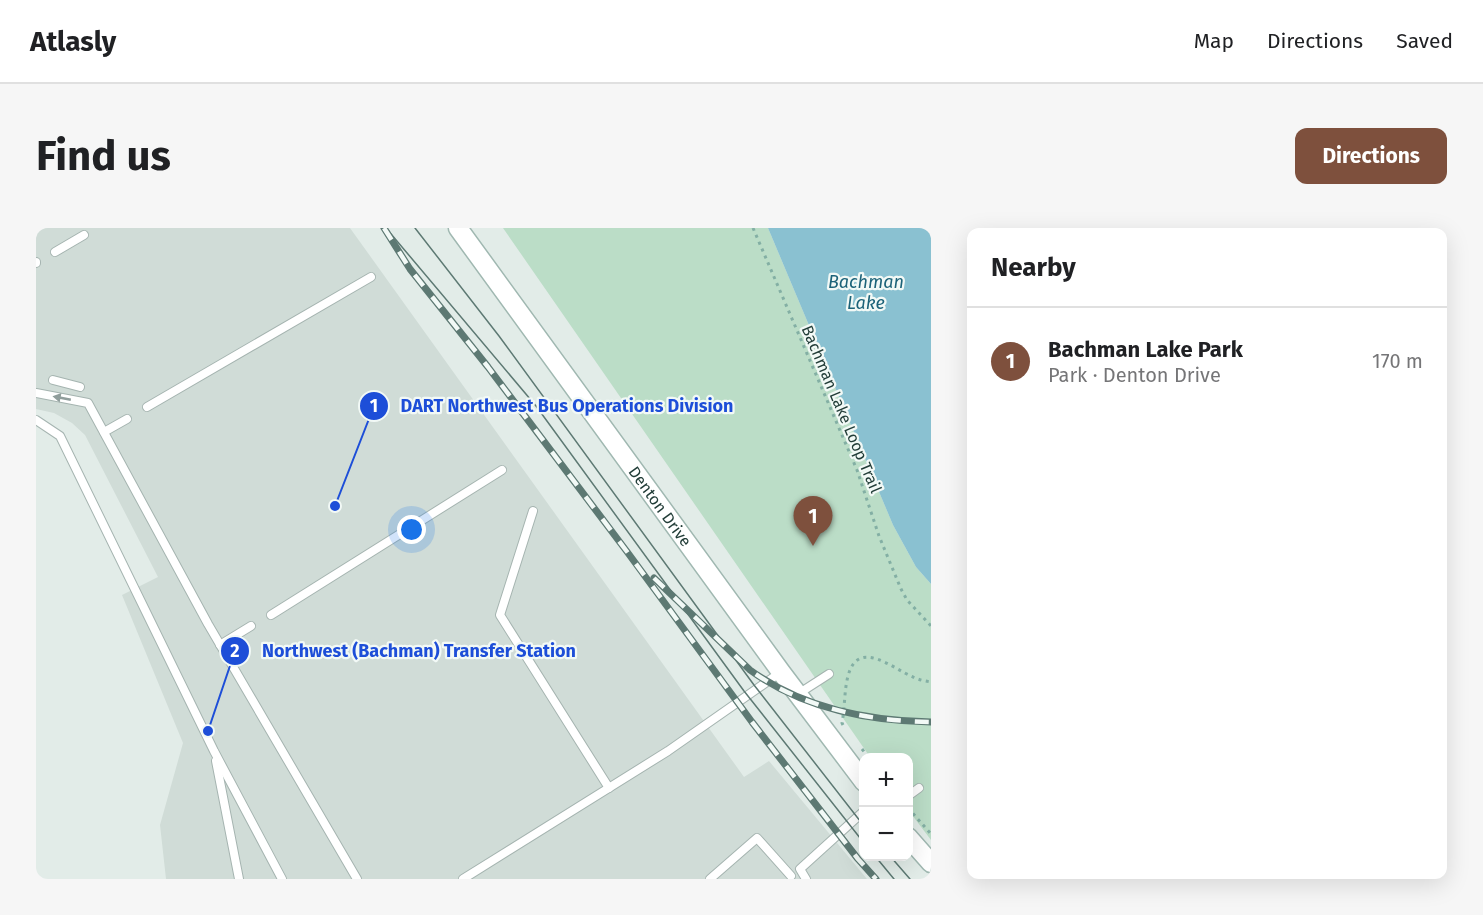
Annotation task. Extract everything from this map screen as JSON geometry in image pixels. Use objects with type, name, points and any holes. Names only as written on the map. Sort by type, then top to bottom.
[{"type":"main road","name":"Denton Drive","points":[[458,228],[781,672],[859,775]]},
{"type":"main road","points":[[913,842],[931,863]]},
{"type":"lane","points":[[55,252],[84,235]]},
{"type":"lane","points":[[147,407],[371,277]]},
{"type":"lane","points":[[53,380],[80,387]]},
{"type":"lane","points":[[36,393],[88,403],[220,645],[357,879]]},
{"type":"lane","points":[[104,432],[127,419]]},
{"type":"lane","points":[[36,420],[60,436],[214,750],[282,879]]},
{"type":"lane","points":[[271,615],[502,470]]},
{"type":"lane","points":[[533,511],[500,615],[609,788]]},
{"type":"lane","points":[[220,645],[251,626]]},
{"type":"lane","points":[[463,879],[668,751],[781,672]]},
{"type":"lane","points":[[798,694],[829,674]]},
{"type":"lane","points":[[214,750],[239,879]]},
{"type":"lane","points":[[913,793],[919,788]]},
{"type":"lane","points":[[710,879],[757,838],[790,878],[859,816]]},
{"type":"lane","points":[[800,869],[806,879]]},
{"type":"path","name":"Bachman Lake Loop Trail","points":[[753,228],[857,470],[879,536],[901,589],[907,600],[931,626]]},
{"type":"path","points":[[842,723],[848,674],[859,659],[868,657],[881,660],[912,677],[931,682]]},
{"type":"path","points":[[913,813],[931,834]]},
{"type":"shaded area","points":[[36,228],[350,228],[744,777],[769,761],[867,879],[166,879],[160,825],[183,743],[122,595],[158,577],[85,435],[72,423],[54,413],[36,409]]},
{"type":"green space","points":[[503,228],[768,228],[893,525],[916,567],[931,584],[931,840],[913,816],[913,753],[867,753]]},
{"type":"water","name":"Bachman Lake","points":[[768,228],[931,228],[931,584],[916,567],[893,525]]},
{"type":"tram line","points":[[386,228],[536,406],[744,691],[859,837]]},
{"type":"tram line","points":[[415,228],[499,336],[754,685],[859,820]]},
{"type":"tram line","points":[[879,861],[894,879]]},
{"type":"tram line","points":[[894,861],[910,879]]},
{"type":"railway","points":[[384,228],[410,269],[488,367],[752,722],[876,879]]},
{"type":"railway","points":[[654,578],[750,670],[791,694],[836,710],[860,715],[931,722]]},
{"type":"place","name":"DART Northwest Bus Operations Division","points":[[335,506]]},
{"type":"place","name":"Bachman Lake Park","points":[[813,546]]},
{"type":"place","name":"Northwest (Bachman) Transfer Station","points":[[208,731]]}]
